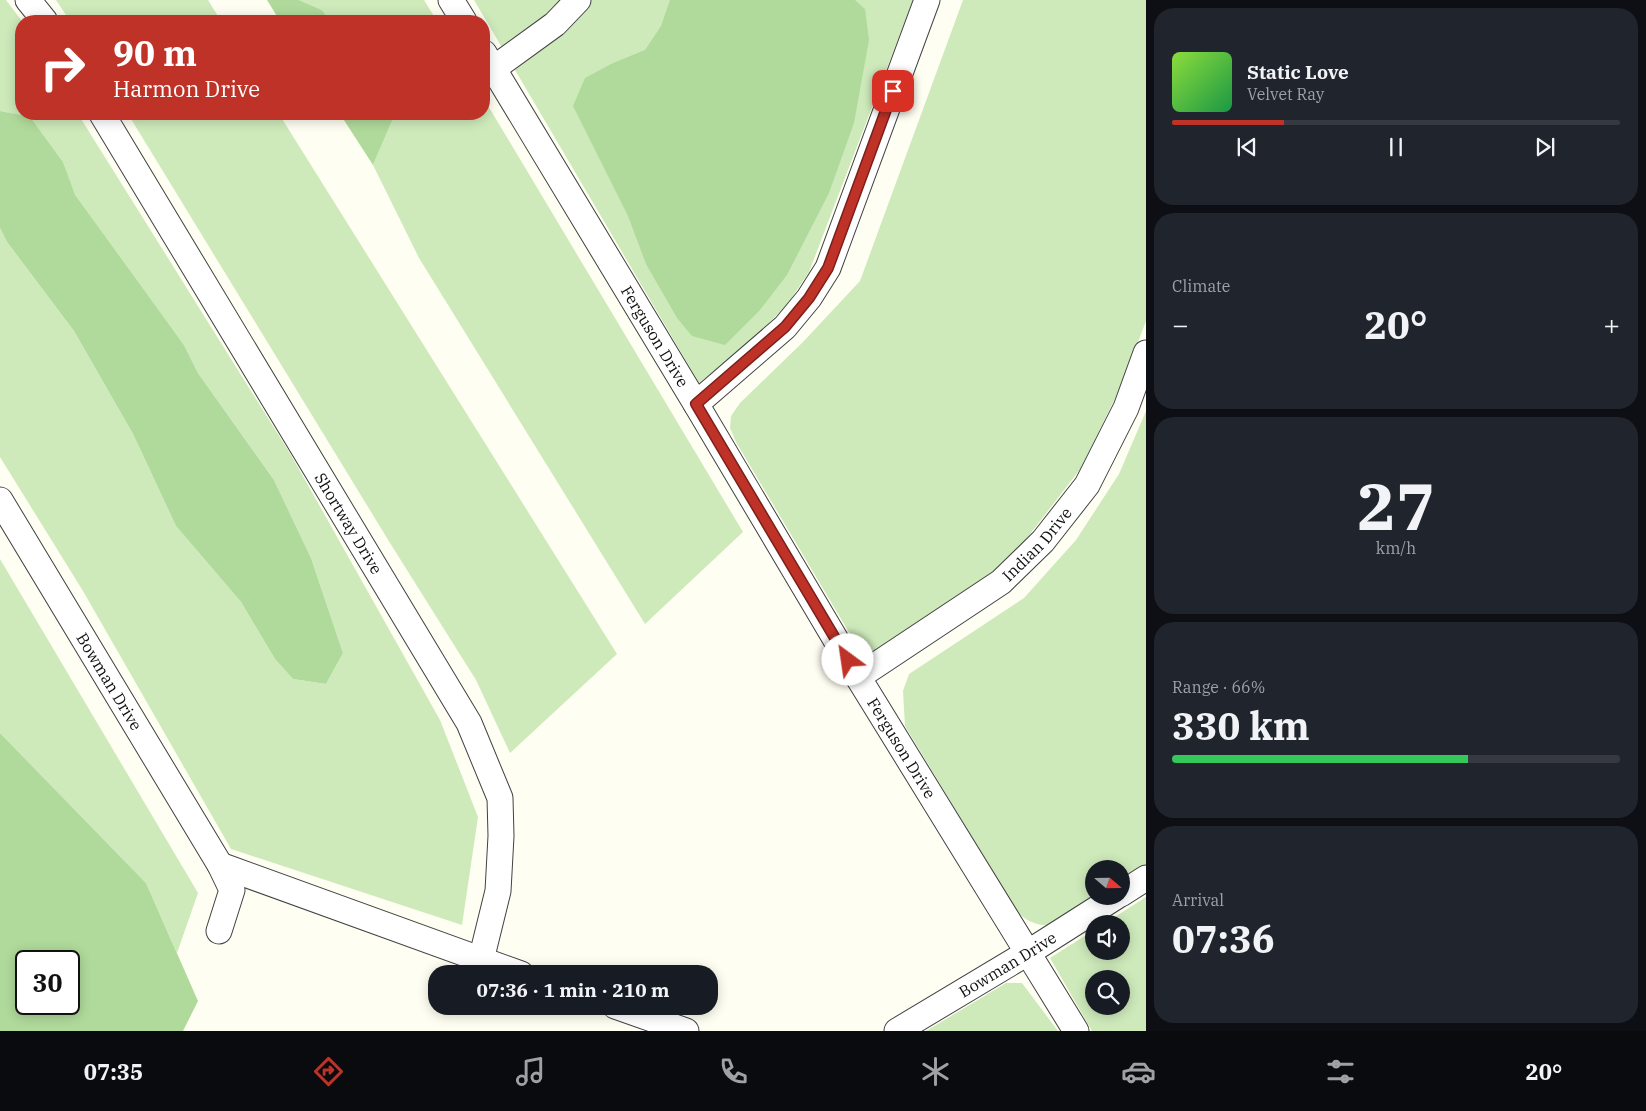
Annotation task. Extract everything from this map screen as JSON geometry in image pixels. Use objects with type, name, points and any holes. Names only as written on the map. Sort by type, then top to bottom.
[{"type":"street","points":[[28,0],[39,15]]},
{"type":"street","points":[[452,0],[461,15]]},
{"type":"street","points":[[490,60],[555,24],[578,0]]},
{"type":"street","points":[[696,404],[785,327],[809,298],[828,268],[927,0]]},
{"type":"street","name":"Ferguson Drive","points":[[490,63],[858,677],[1076,1031]]},
{"type":"street","name":"Shortway Drive","points":[[106,120],[469,722],[500,798],[502,836],[498,891],[481,960]]},
{"type":"street","name":"Indian Drive","points":[[858,677],[1001,582],[1043,541],[1087,485],[1126,408],[1146,353]]},
{"type":"street","name":"Bowman Drive","points":[[0,500],[220,865],[232,890],[219,932]]},
{"type":"street","points":[[220,865],[495,965]]},
{"type":"street","points":[[1130,888],[1146,878]]},
{"type":"street","name":"Bowman Drive","points":[[897,1031],[1029,952],[1103,905]]},
{"type":"street","points":[[641,1015],[686,1031]]},
{"type":"green space","points":[[0,0],[6,0],[17,15],[15,15],[15,114],[0,111]]},
{"type":"green space","points":[[56,0],[208,0],[217,15],[66,15]]},
{"type":"green space","points":[[267,0],[299,0],[322,10],[326,15],[276,15]]},
{"type":"green space","points":[[299,0],[424,0],[433,15],[326,15],[322,10]]},
{"type":"green space","points":[[474,0],[913,0],[809,272],[786,306],[747,344],[699,383],[490,27],[490,15],[483,15]]},
{"type":"green space","points":[[670,0],[855,0],[865,9],[869,40],[854,123],[829,193],[787,275],[760,310],[725,345],[692,336],[677,318],[646,264],[628,216],[573,106],[585,78],[613,63],[645,50],[661,26]]},
{"type":"green space","points":[[963,0],[1146,0],[1146,321],[1123,382],[1081,468],[1017,551],[980,583],[874,654],[864,649],[850,634],[736,442],[730,428],[731,416],[740,403],[803,342],[860,281]]},
{"type":"green space","points":[[490,109],[743,532],[645,624],[419,258],[373,165],[392,120],[490,120]]},
{"type":"green space","points":[[0,111],[15,114],[15,120],[32,120],[63,162],[75,195],[184,345],[198,373],[274,480],[311,558],[343,653],[326,684],[293,679],[275,659],[241,602],[176,526],[133,434],[74,331],[7,242],[0,228]]},
{"type":"green space","points":[[32,120],[82,120],[291,455],[440,720],[478,817],[462,925],[231,849],[83,591],[0,457],[0,228],[7,242],[74,331],[133,434],[176,526],[241,602],[275,659],[293,679],[326,684],[343,653],[311,558],[274,480],[198,373],[184,345],[74,195],[63,162]]},
{"type":"green space","points":[[132,120],[283,120],[617,654],[510,753],[476,680]]},
{"type":"green space","points":[[344,120],[392,120],[373,165]]},
{"type":"green space","points":[[1146,411],[1146,865],[1130,875],[1130,860],[1085,860],[1085,903],[1056,923],[1043,925],[1029,921],[1018,913],[905,726],[903,691],[909,674],[1024,598],[1076,540],[1119,474]]},
{"type":"green space","points":[[0,559],[198,893],[177,953],[146,883],[0,733]]},
{"type":"green space","points":[[0,733],[146,883],[198,1001],[183,1031],[0,1031]]},
{"type":"green space","points":[[1146,897],[1146,1031],[1092,1031],[1050,958],[1085,936],[1085,960],[1130,960],[1130,915],[1118,915]]},
{"type":"green space","points":[[1006,983],[1022,983],[1058,1031],[926,1031]]},
{"type":"route","points":[[848,660],[696,404],[785,327],[809,298],[828,268],[893,91]]}]
